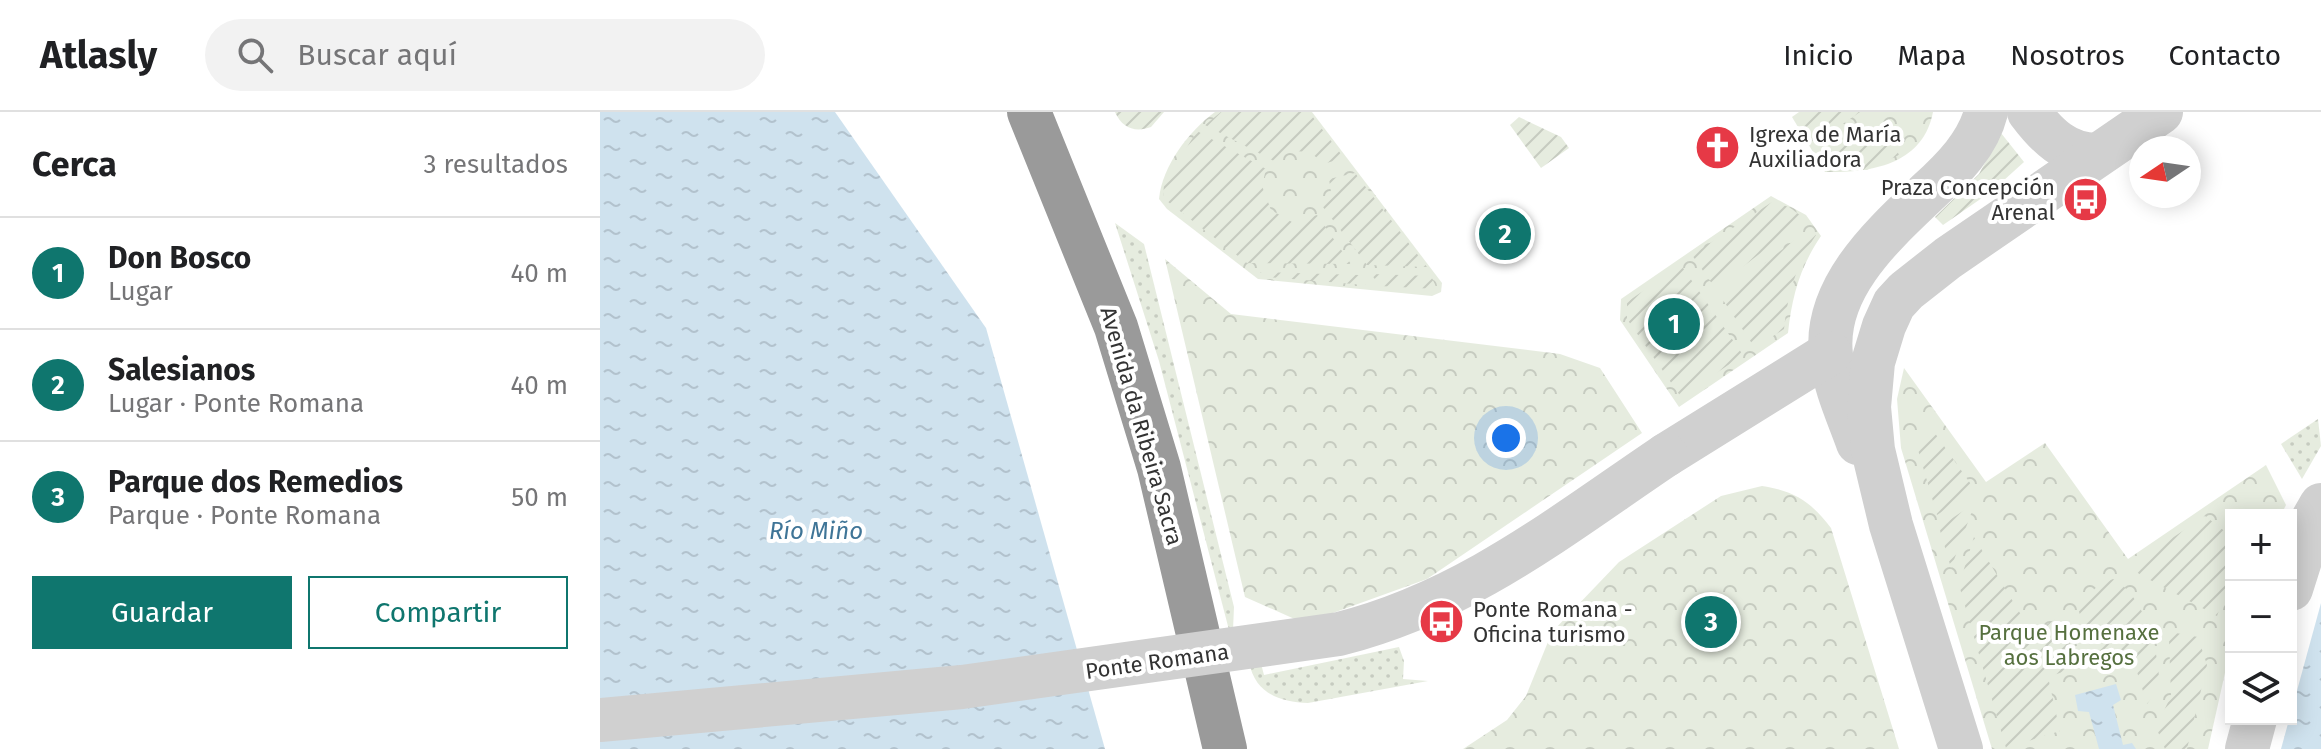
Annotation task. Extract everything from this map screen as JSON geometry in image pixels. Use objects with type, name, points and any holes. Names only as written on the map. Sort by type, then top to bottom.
[{"type":"highway","name":"Avenida da Ribeira Sacra","points":[[1029,112],[1116,327],[1159,468],[1225,749]]},
{"type":"street","points":[[1891,525],[1844,407],[1830,353],[1835,316],[1846,286],[1866,256],[1902,216],[1957,164],[1986,112]]},
{"type":"street","points":[[2029,112],[2057,143],[2081,154],[2096,155]]},
{"type":"street","points":[[1961,749],[1891,525],[1873,450],[1869,407],[1873,362],[1884,326],[1894,304],[1948,258],[2161,112]]},
{"type":"street","name":"Ponte Romana","points":[[600,720],[962,687],[1339,634],[1382,624],[1475,583],[1666,455],[1830,353]]},
{"type":"street","points":[[2294,581],[2313,519],[2321,505]]},
{"type":"street","points":[[2247,749],[2253,725]]},
{"type":"green space","points":[[1115,112],[1164,112],[1151,127],[1140,129],[1125,125]]},
{"type":"green space","points":[[1215,112],[1312,112],[1442,283],[1441,292],[1432,296],[1258,279],[1167,209],[1159,199],[1165,174],[1178,150]]},
{"type":"green space","points":[[1221,112],[1309,112],[1344,158],[1323,164],[1318,158],[1299,151],[1274,161],[1205,125]]},
{"type":"green space","points":[[1799,112],[1933,112],[1927,130],[1906,155],[1876,167],[1825,172],[1792,117]]},
{"type":"green space","points":[[1804,112],[1860,112],[1814,144],[1796,121]]},
{"type":"green space","points":[[1519,117],[1561,137],[1569,148],[1541,168],[1510,125]]},
{"type":"green space","points":[[1868,127],[1876,135],[1887,130],[1899,155],[1867,170],[1827,170],[1820,158]]},
{"type":"green space","points":[[1197,131],[1266,169],[1262,186],[1271,210],[1292,222],[1317,215],[1351,264],[1247,263],[1163,198],[1164,184]]},
{"type":"green space","points":[[2001,133],[2024,162],[1992,191],[1943,225],[1935,217],[1979,174]]},
{"type":"green space","points":[[1355,173],[1427,267],[1367,265],[1323,207],[1331,192],[1329,179]]},
{"type":"green space","points":[[1771,196],[1806,215],[1821,236],[1798,282],[1788,333],[1679,407],[1620,320],[1621,299]]},
{"type":"green space","points":[[1772,202],[1789,207],[1805,219],[1715,288],[1692,255]]},
{"type":"green space","points":[[1115,223],[1144,244],[1234,607],[1233,630],[1229,630],[1159,361]]},
{"type":"green space","points":[[1810,228],[1816,235],[1794,280],[1784,329],[1755,348],[1721,297]]},
{"type":"green space","points":[[1165,259],[1231,314],[1560,354],[1600,368],[1642,433],[1427,579],[1319,618],[1299,621],[1245,597]]},
{"type":"green space","points":[[1681,265],[1743,355],[1681,397],[1627,319],[1627,302]]},
{"type":"green space","points":[[1260,272],[1359,275],[1366,285],[1267,277]]},
{"type":"green space","points":[[1371,274],[1431,276],[1437,289],[1380,286]]},
{"type":"green space","name":"Parque Homenaxe aos Labregos","points":[[1904,368],[1986,482],[2045,443],[2128,559],[2266,465],[2286,505],[2284,509],[2225,509],[2225,673],[2208,749],[1992,749],[1901,448],[1897,399]]},
{"type":"green space","points":[[2318,419],[2321,446],[2302,479],[2281,444]]},
{"type":"green space","points":[[1932,429],[1975,490],[1937,515],[1916,443]]},
{"type":"green space","points":[[1762,486],[1801,499],[1831,528],[1899,749],[1463,749],[1507,720],[1526,696],[1552,632],[1619,562],[1721,496]]},
{"type":"green space","points":[[1975,503],[1951,568],[1939,527]]},
{"type":"green space","points":[[2205,516],[2225,531],[2225,594],[2217,616],[2139,574],[2132,565]]},
{"type":"green space","points":[[1974,537],[2032,633],[2066,613],[2080,666],[2048,677],[2060,731],[2006,748],[1959,585]]},
{"type":"green space","points":[[2113,579],[2134,598],[2154,644],[2159,688],[2147,704],[2133,659],[2125,655],[2095,664],[2077,605],[2099,585]]},
{"type":"green space","points":[[2176,633],[2198,637],[2207,665],[2187,749],[2165,749],[2156,727],[2171,696],[2169,639]]},
{"type":"green space","points":[[1399,647],[1404,661],[1403,679],[1428,681],[1308,703],[1287,701],[1270,694],[1257,681],[1249,662],[1260,660],[1264,675]]},
{"type":"water","name":"Río Miño","points":[[600,112],[835,112],[986,328],[1105,749],[600,749]]},
{"type":"water","points":[[2321,603],[2321,749],[2281,749],[2288,725],[2297,725],[2297,691]]},
{"type":"water","points":[[2116,684],[2121,700],[2113,705],[2123,745],[2132,743],[2136,749],[2099,749],[2089,712],[2078,711],[2075,695]]},
{"type":"place","name":"Igrexa de María Auxiliadora","points":[[1718,147]]},
{"type":"place","name":"Praza Concepción Arenal","points":[[2086,200]]},
{"type":"place","name":"Salesianos","points":[[1505,234]]},
{"type":"place","name":"Don Bosco","points":[[1674,324]]},
{"type":"place","name":"Ponte Romana - Oficina turismo","points":[[1442,622]]},
{"type":"place","name":"Parque dos Remedios","points":[[1711,622]]}]
